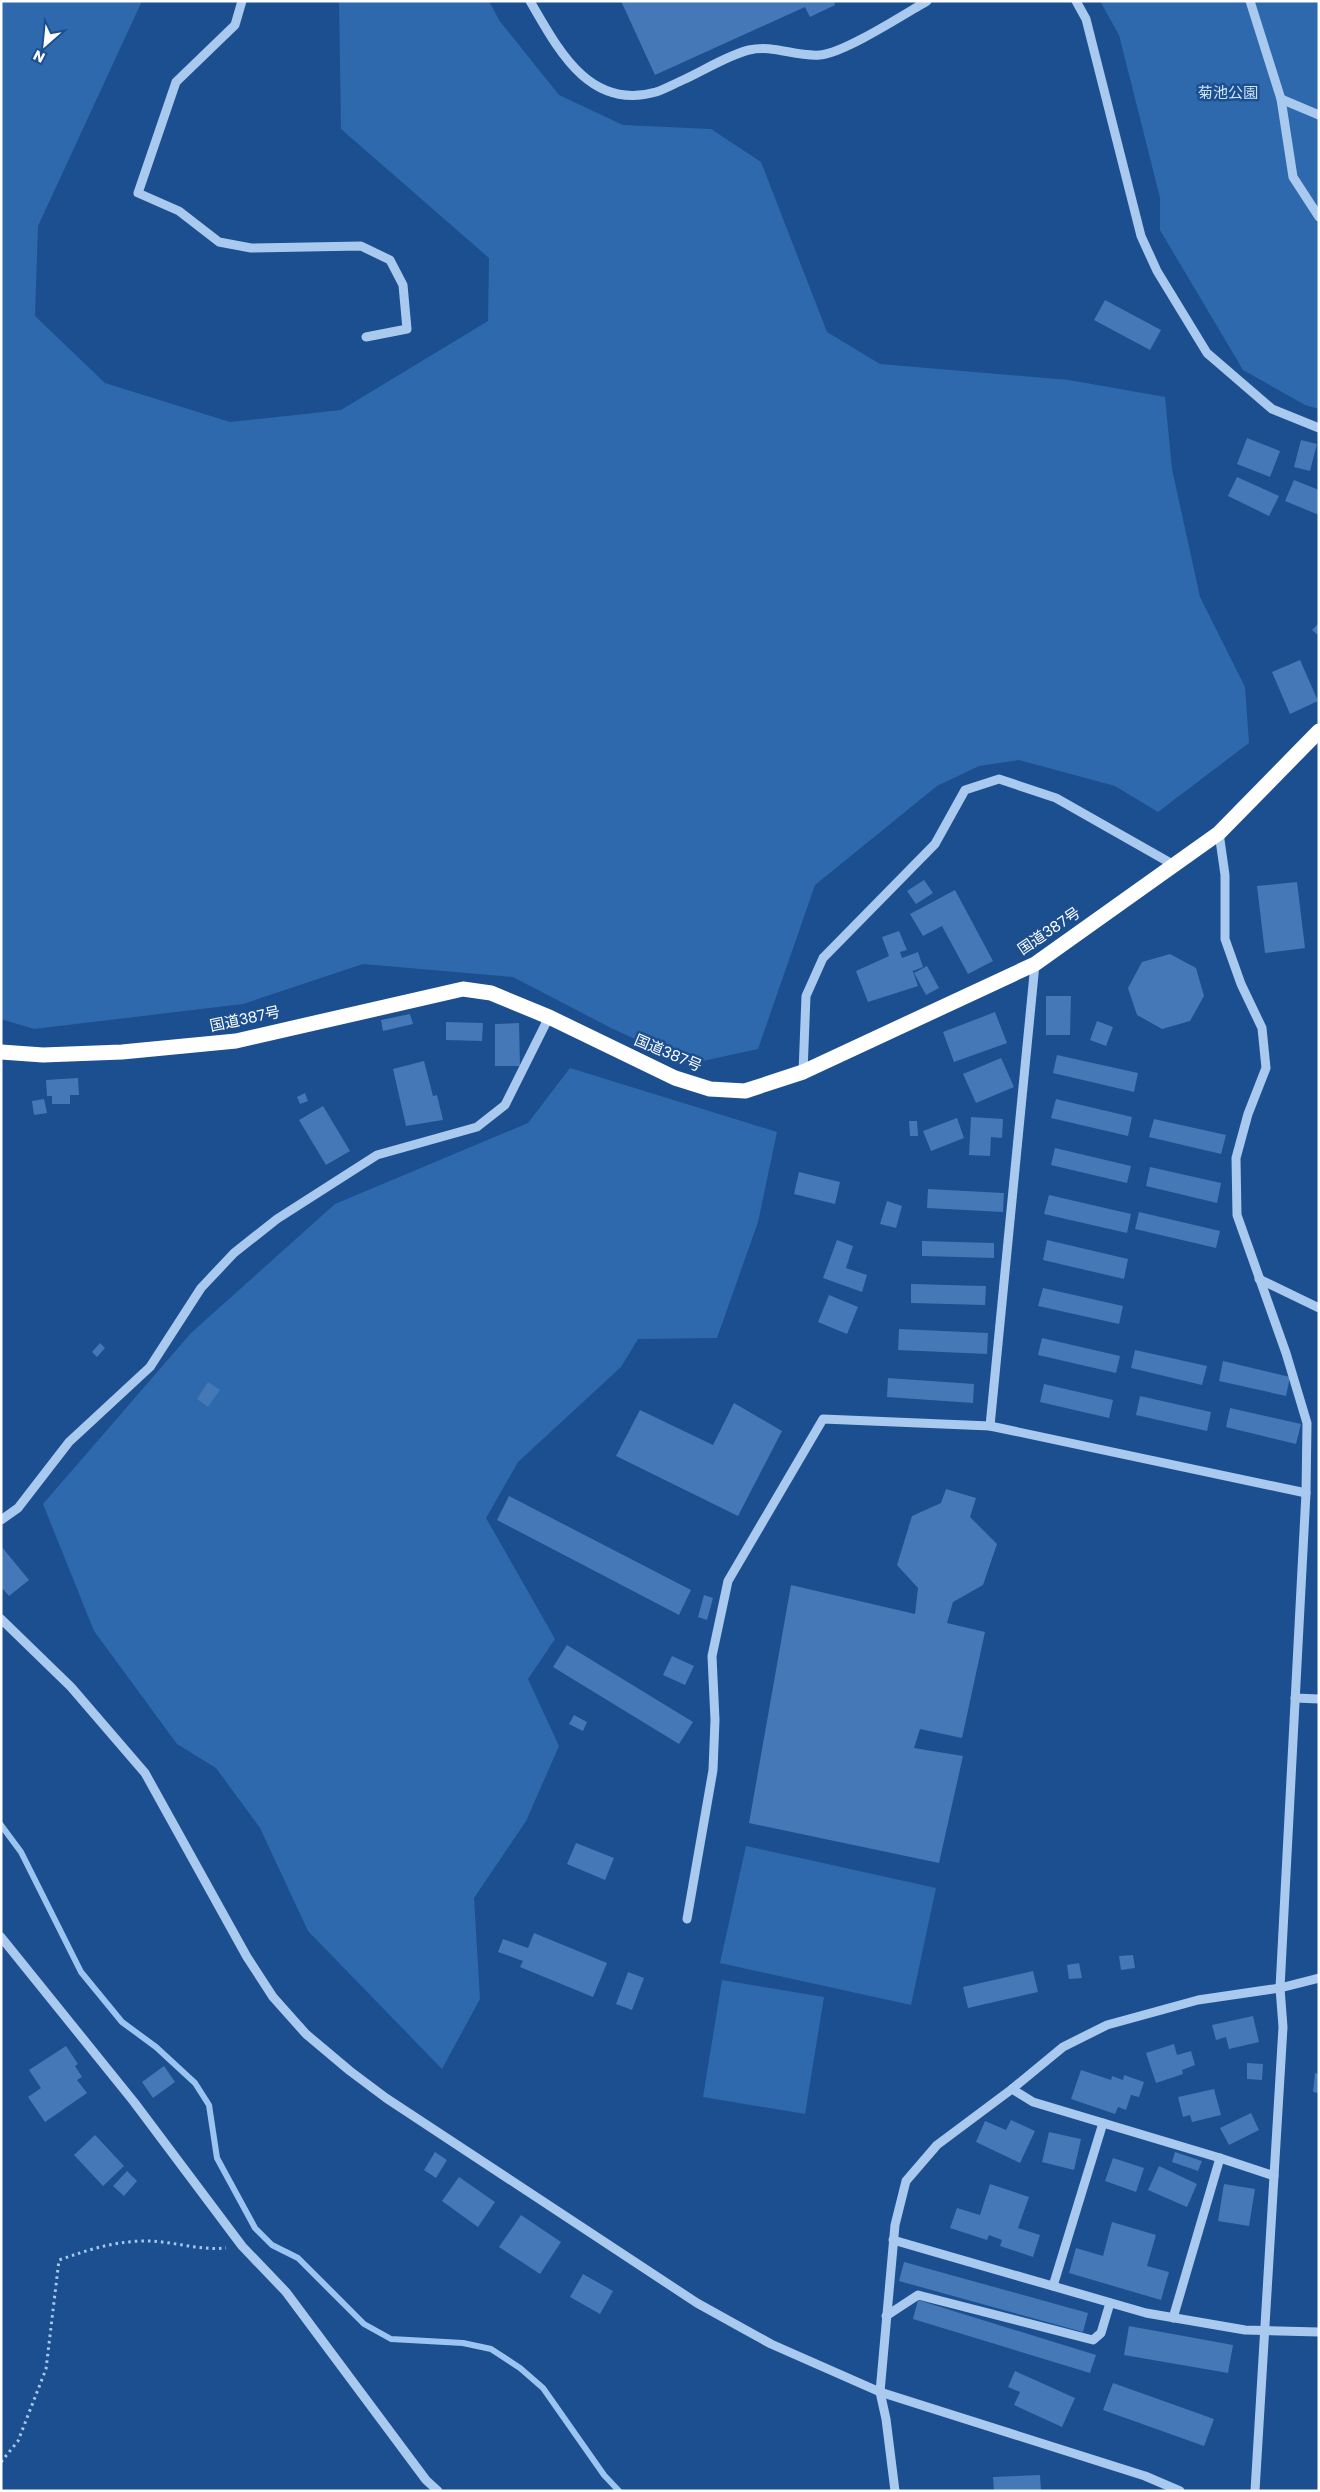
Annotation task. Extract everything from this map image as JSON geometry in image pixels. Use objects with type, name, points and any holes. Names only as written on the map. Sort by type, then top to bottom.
[{"type":"highway","name":"国道387号","points":[[1,1052],[43,1055],[122,1052],[236,1040],[463,988],[491,993],[549,1017],[675,1078],[710,1089],[745,1090],[803,1072],[1035,964],[1219,833],[1319,731]]},
{"type":"street","points":[[242,1],[235,25],[176,82],[138,193],[180,211],[218,242],[251,248],[361,246],[390,260],[403,285],[407,329],[366,338]]},
{"type":"street","points":[[530,1],[551,37],[585,79],[598,88],[628,95],[657,92],[748,50],[775,48],[802,55],[832,54],[927,1]]},
{"type":"street","points":[[1076,1],[1086,19],[1142,236],[1157,271],[1207,353],[1272,409],[1319,428]]},
{"type":"street","points":[[1250,1],[1280,99],[1293,177],[1319,218]]},
{"type":"street","points":[[1280,99],[1319,115]]},
{"type":"street","points":[[803,1072],[806,996],[824,958],[935,844],[965,790],[999,779],[1056,798],[1174,865]]},
{"type":"street","points":[[1219,833],[1225,875],[1225,939],[1241,984],[1262,1028],[1266,1068],[1248,1114],[1236,1158],[1237,1215],[1286,1353],[1307,1423],[1306,1493],[1280,1988],[1283,2027],[1255,2491]]},
{"type":"street","points":[[990,1426],[1035,964]]},
{"type":"street","points":[[1,1520],[18,1508],[69,1442],[150,1367],[202,1288],[234,1253],[277,1219],[377,1155],[477,1127],[505,1105],[549,1017]]},
{"type":"street","points":[[1259,1280],[1319,1308]]},
{"type":"street","points":[[687,1919],[713,1770],[712,1656],[728,1581],[823,1419],[990,1426],[1306,1493]]},
{"type":"street","points":[[1,1619],[71,1687],[145,1773],[247,1957],[273,1997],[306,2034],[386,2098],[697,2302],[771,2344],[880,2392],[1135,2473],[1180,2491]]},
{"type":"street","points":[[1294,1698],[1319,1699]]},
{"type":"street","points":[[1,1937],[134,2102],[242,2246],[286,2292],[426,2480],[438,2491]]},
{"type":"street","points":[[895,2491],[886,2419],[880,2392],[893,2240],[906,2181],[937,2145],[1012,2089],[1063,2047],[1107,2026],[1198,2000],[1280,1988],[1319,1978]]},
{"type":"street","points":[[1012,2089],[1033,2102],[1274,2176]]},
{"type":"street","points":[[1053,2286],[1103,2123]]},
{"type":"street","points":[[1173,2318],[1220,2158]]},
{"type":"street","points":[[893,2240],[1110,2303],[1173,2318],[1245,2330],[1319,2332]]},
{"type":"street","points":[[886,2316],[918,2296],[1093,2340],[1101,2333],[1110,2303]]},
{"type":"path","points":[[1,2462],[18,2441],[46,2369],[59,2260],[100,2245],[143,2241],[212,2249],[242,2246]]},
{"type":"green space","points":[[1,1],[142,1],[38,226],[35,316],[105,383],[230,422],[341,410],[488,321],[489,258],[341,129],[339,1],[489,1],[499,20],[559,95],[623,125],[711,129],[761,162],[827,332],[880,364],[1069,380],[1165,397],[1172,469],[1200,597],[1245,687],[1249,743],[1158,812],[1115,786],[1019,760],[979,766],[937,786],[815,885],[758,1049],[689,1064],[611,1028],[513,977],[363,964],[243,1004],[34,1029],[1,1019]]},
{"type":"green space","name":"菊池公園","points":[[1100,1],[1319,1],[1319,409],[1305,405],[1243,370],[1160,230],[1160,198],[1119,35]]},
{"type":"green space","points":[[570,1068],[777,1132],[758,1222],[717,1338],[638,1339],[621,1367],[518,1462],[486,1518],[555,1639],[528,1679],[559,1746],[526,1821],[474,1898],[480,1999],[442,2069],[308,1931],[260,1828],[216,1768],[177,1744],[94,1631],[43,1504],[191,1333],[335,1204],[528,1123]]},
{"type":"green space","points":[[746,1846],[936,1888],[911,2005],[720,1963]]},
{"type":"green space","points":[[722,1980],[824,1997],[805,2114],[703,2097]]},
{"type":"building","points":[[621,1],[834,1],[835,5],[810,17],[805,7],[655,75]]},
{"type":"building","points":[[1105,300],[1161,330],[1150,350],[1094,320]]},
{"type":"building","points":[[1247,438],[1280,451],[1270,477],[1237,464]]},
{"type":"building","points":[[1301,440],[1317,444],[1310,471],[1294,467]]},
{"type":"building","points":[[1237,477],[1279,496],[1269,516],[1228,496]]},
{"type":"building","points":[[1294,480],[1319,490],[1319,515],[1285,501]]},
{"type":"building","points":[[1319,623],[1319,636],[1312,630]]},
{"type":"building","points":[[1300,660],[1318,701],[1290,714],[1272,672]]},
{"type":"building","points":[[924,880],[933,893],[916,904],[907,891]]},
{"type":"building","points":[[1297,882],[1305,948],[1265,953],[1257,886]]},
{"type":"building","points":[[955,890],[993,961],[968,974],[942,926],[923,936],[910,914]]},
{"type":"building","points":[[899,931],[907,950],[900,952],[902,958],[918,952],[923,967],[913,971],[912,969],[918,986],[868,1002],[856,971],[889,956],[882,937]]},
{"type":"building","points":[[1170,954],[1196,968],[1204,996],[1190,1021],[1162,1029],[1137,1015],[1128,988],[1142,962]]},
{"type":"building","points":[[927,966],[939,988],[926,995],[914,973]]},
{"type":"building","points":[[1046,996],[1071,996],[1070,1035],[1046,1035]]},
{"type":"building","points":[[995,1012],[1007,1043],[954,1062],[943,1032]]},
{"type":"building","points":[[410,1014],[413,1024],[383,1031],[381,1020]]},
{"type":"building","points":[[1097,1021],[1113,1027],[1106,1046],[1090,1040]]},
{"type":"building","points":[[446,1022],[483,1023],[482,1041],[446,1040]]},
{"type":"building","points":[[519,1023],[520,1066],[495,1066],[495,1024]]},
{"type":"building","points":[[1057,1055],[1138,1073],[1134,1092],[1053,1073]]},
{"type":"building","points":[[1001,1058],[1014,1087],[976,1103],[963,1074]]},
{"type":"building","points":[[424,1061],[433,1096],[437,1095],[443,1120],[406,1126],[393,1069]]},
{"type":"building","points":[[78,1078],[79,1095],[70,1095],[70,1104],[52,1104],[52,1096],[47,1096],[46,1080]]},
{"type":"building","points":[[305,1093],[308,1101],[300,1104],[297,1097]]},
{"type":"building","points":[[44,1099],[47,1113],[34,1115],[32,1101]]},
{"type":"building","points":[[1056,1099],[1132,1117],[1128,1136],[1051,1118]]},
{"type":"building","points":[[323,1106],[350,1151],[326,1165],[299,1120]]},
{"type":"building","points":[[971,1117],[1003,1119],[1002,1138],[991,1137],[990,1156],[969,1155]]},
{"type":"building","points":[[957,1118],[964,1138],[931,1151],[923,1131]]},
{"type":"building","points":[[1154,1119],[1226,1135],[1221,1154],[1149,1137]]},
{"type":"building","points":[[909,1121],[917,1121],[918,1136],[910,1136]]},
{"type":"building","points":[[1055,1148],[1131,1166],[1127,1183],[1051,1165]]},
{"type":"building","points":[[1150,1167],[1221,1183],[1217,1203],[1146,1186]]},
{"type":"building","points":[[799,1172],[840,1182],[835,1204],[794,1194]]},
{"type":"building","points":[[928,1189],[1004,1193],[1003,1212],[927,1208]]},
{"type":"building","points":[[1049,1195],[1131,1214],[1127,1233],[1044,1214]]},
{"type":"building","points":[[887,1201],[902,1206],[896,1228],[880,1224]]},
{"type":"building","points":[[1139,1212],[1220,1231],[1216,1248],[1135,1229]]},
{"type":"building","points":[[837,1240],[853,1246],[846,1268],[867,1275],[862,1292],[823,1278]]},
{"type":"building","points":[[1047,1240],[1128,1259],[1124,1279],[1043,1260]]},
{"type":"building","points":[[922,1241],[994,1243],[994,1258],[922,1256]]},
{"type":"building","points":[[911,1284],[986,1286],[985,1305],[911,1303]]},
{"type":"building","points":[[1043,1288],[1123,1306],[1119,1324],[1038,1306]]},
{"type":"building","points":[[829,1295],[858,1307],[847,1334],[818,1322]]},
{"type":"building","points":[[899,1329],[988,1333],[987,1354],[898,1350]]},
{"type":"building","points":[[1042,1338],[1120,1356],[1116,1373],[1038,1355]]},
{"type":"building","points":[[100,1343],[105,1348],[97,1357],[92,1352]]},
{"type":"building","points":[[1135,1350],[1207,1366],[1202,1385],[1131,1368]]},
{"type":"building","points":[[1223,1361],[1290,1377],[1286,1396],[1219,1381]]},
{"type":"building","points":[[888,1378],[974,1384],[973,1403],[887,1397]]},
{"type":"building","points":[[208,1382],[220,1390],[208,1407],[197,1399]]},
{"type":"building","points":[[1044,1384],[1113,1400],[1109,1418],[1040,1402]]},
{"type":"building","points":[[1140,1396],[1211,1412],[1207,1431],[1136,1415]]},
{"type":"building","points":[[734,1403],[782,1431],[738,1516],[616,1456],[640,1410],[713,1445]]},
{"type":"building","points":[[1230,1408],[1301,1424],[1296,1444],[1226,1427]]},
{"type":"building","points":[[946,1489],[976,1498],[970,1517],[997,1544],[983,1585],[953,1602],[947,1623],[985,1632],[962,1738],[920,1729],[914,1748],[963,1756],[939,1863],[749,1823],[791,1585],[915,1614],[918,1588],[897,1565],[912,1516],[941,1503]]},
{"type":"building","points":[[509,1496],[691,1590],[679,1615],[497,1520]]},
{"type":"building","points":[[1,1546],[29,1580],[9,1596],[1,1587]]},
{"type":"building","points":[[704,1595],[713,1598],[707,1620],[698,1617]]},
{"type":"building","points":[[567,1645],[693,1722],[679,1744],[553,1667]]},
{"type":"building","points":[[672,1656],[694,1666],[685,1685],[663,1675]]},
{"type":"building","points":[[574,1715],[587,1722],[583,1731],[569,1724]]},
{"type":"building","points":[[576,1843],[614,1858],[605,1880],[567,1864]]},
{"type":"building","points":[[534,1933],[607,1963],[593,1997],[520,1967],[523,1961],[498,1952],[503,1939],[528,1948]]},
{"type":"building","points":[[1133,1955],[1135,1968],[1121,1970],[1119,1956]]},
{"type":"building","points":[[1079,1963],[1082,1978],[1069,1979],[1067,1965]]},
{"type":"building","points":[[1033,1971],[1038,1992],[968,2008],[963,1987]]},
{"type":"building","points":[[628,1972],[644,1978],[632,2010],[616,2004]]},
{"type":"building","points":[[1253,2016],[1259,2042],[1229,2049],[1226,2037],[1216,2040],[1212,2025]]},
{"type":"building","points":[[1174,2044],[1177,2055],[1191,2051],[1195,2065],[1182,2070],[1183,2074],[1156,2083],[1146,2053]]},
{"type":"building","points":[[66,2046],[78,2064],[75,2066],[82,2077],[77,2080],[87,2093],[45,2122],[28,2097],[41,2088],[29,2070]]},
{"type":"building","points":[[1247,2063],[1263,2064],[1262,2080],[1247,2079]]},
{"type":"building","points":[[164,2066],[175,2082],[153,2098],[142,2082]]},
{"type":"building","points":[[1081,2070],[1111,2080],[1112,2076],[1123,2080],[1124,2075],[1144,2082],[1139,2097],[1131,2095],[1126,2110],[1118,2107],[1115,2114],[1071,2099]]},
{"type":"building","points":[[1315,2073],[1319,2074],[1319,2093],[1313,2092]]},
{"type":"building","points":[[1214,2089],[1221,2115],[1192,2122],[1190,2115],[1183,2117],[1178,2097]]},
{"type":"building","points":[[1251,2113],[1259,2130],[1229,2145],[1220,2128]]},
{"type":"building","points":[[1011,2120],[1035,2131],[1020,2163],[976,2142],[985,2121],[1006,2130]]},
{"type":"building","points":[[1049,2132],[1081,2139],[1074,2170],[1042,2162]]},
{"type":"building","points":[[95,2135],[124,2166],[103,2186],[74,2155]]},
{"type":"building","points":[[435,2152],[447,2160],[436,2178],[424,2170]]},
{"type":"building","points":[[1175,2152],[1202,2161],[1198,2171],[1172,2162]]},
{"type":"building","points":[[1113,2158],[1144,2168],[1136,2192],[1105,2181]]},
{"type":"building","points":[[1159,2166],[1197,2184],[1187,2207],[1148,2190]]},
{"type":"building","points":[[127,2171],[137,2181],[124,2196],[113,2186]]},
{"type":"building","points":[[459,2177],[495,2202],[478,2227],[442,2201]]},
{"type":"building","points":[[990,2184],[1029,2197],[1018,2228],[1040,2235],[1033,2257],[1000,2246],[1002,2240],[989,2235],[987,2240],[950,2228],[957,2208],[980,2215]]},
{"type":"building","points":[[1224,2184],[1255,2189],[1249,2226],[1218,2221]]},
{"type":"building","points":[[521,2215],[561,2242],[540,2274],[499,2247]]},
{"type":"building","points":[[1112,2222],[1156,2235],[1147,2266],[1169,2272],[1161,2300],[1069,2273],[1076,2248],[1103,2256]]},
{"type":"building","points":[[904,2262],[1088,2313],[1083,2332],[899,2281]]},
{"type":"building","points":[[583,2274],[613,2291],[600,2314],[570,2297]]},
{"type":"building","points":[[918,2300],[1096,2355],[1090,2373],[913,2319]]},
{"type":"building","points":[[1129,2326],[1233,2345],[1228,2373],[1124,2355]]},
{"type":"building","points":[[1015,2371],[1075,2398],[1062,2427],[1014,2405],[1020,2392],[1008,2387]]},
{"type":"building","points":[[1113,2383],[1214,2419],[1204,2446],[1103,2410]]},
{"type":"building","points":[[1040,2475],[1041,2491],[994,2491],[993,2477]]},
{"type":"waterway","points":[[1,1825],[21,1852],[81,1972],[122,2022],[156,2047],[195,2083],[209,2105],[217,2158],[255,2228],[272,2245],[298,2258],[364,2324],[391,2339],[463,2343],[491,2349],[520,2368],[543,2388],[604,2475],[619,2491]]}]
